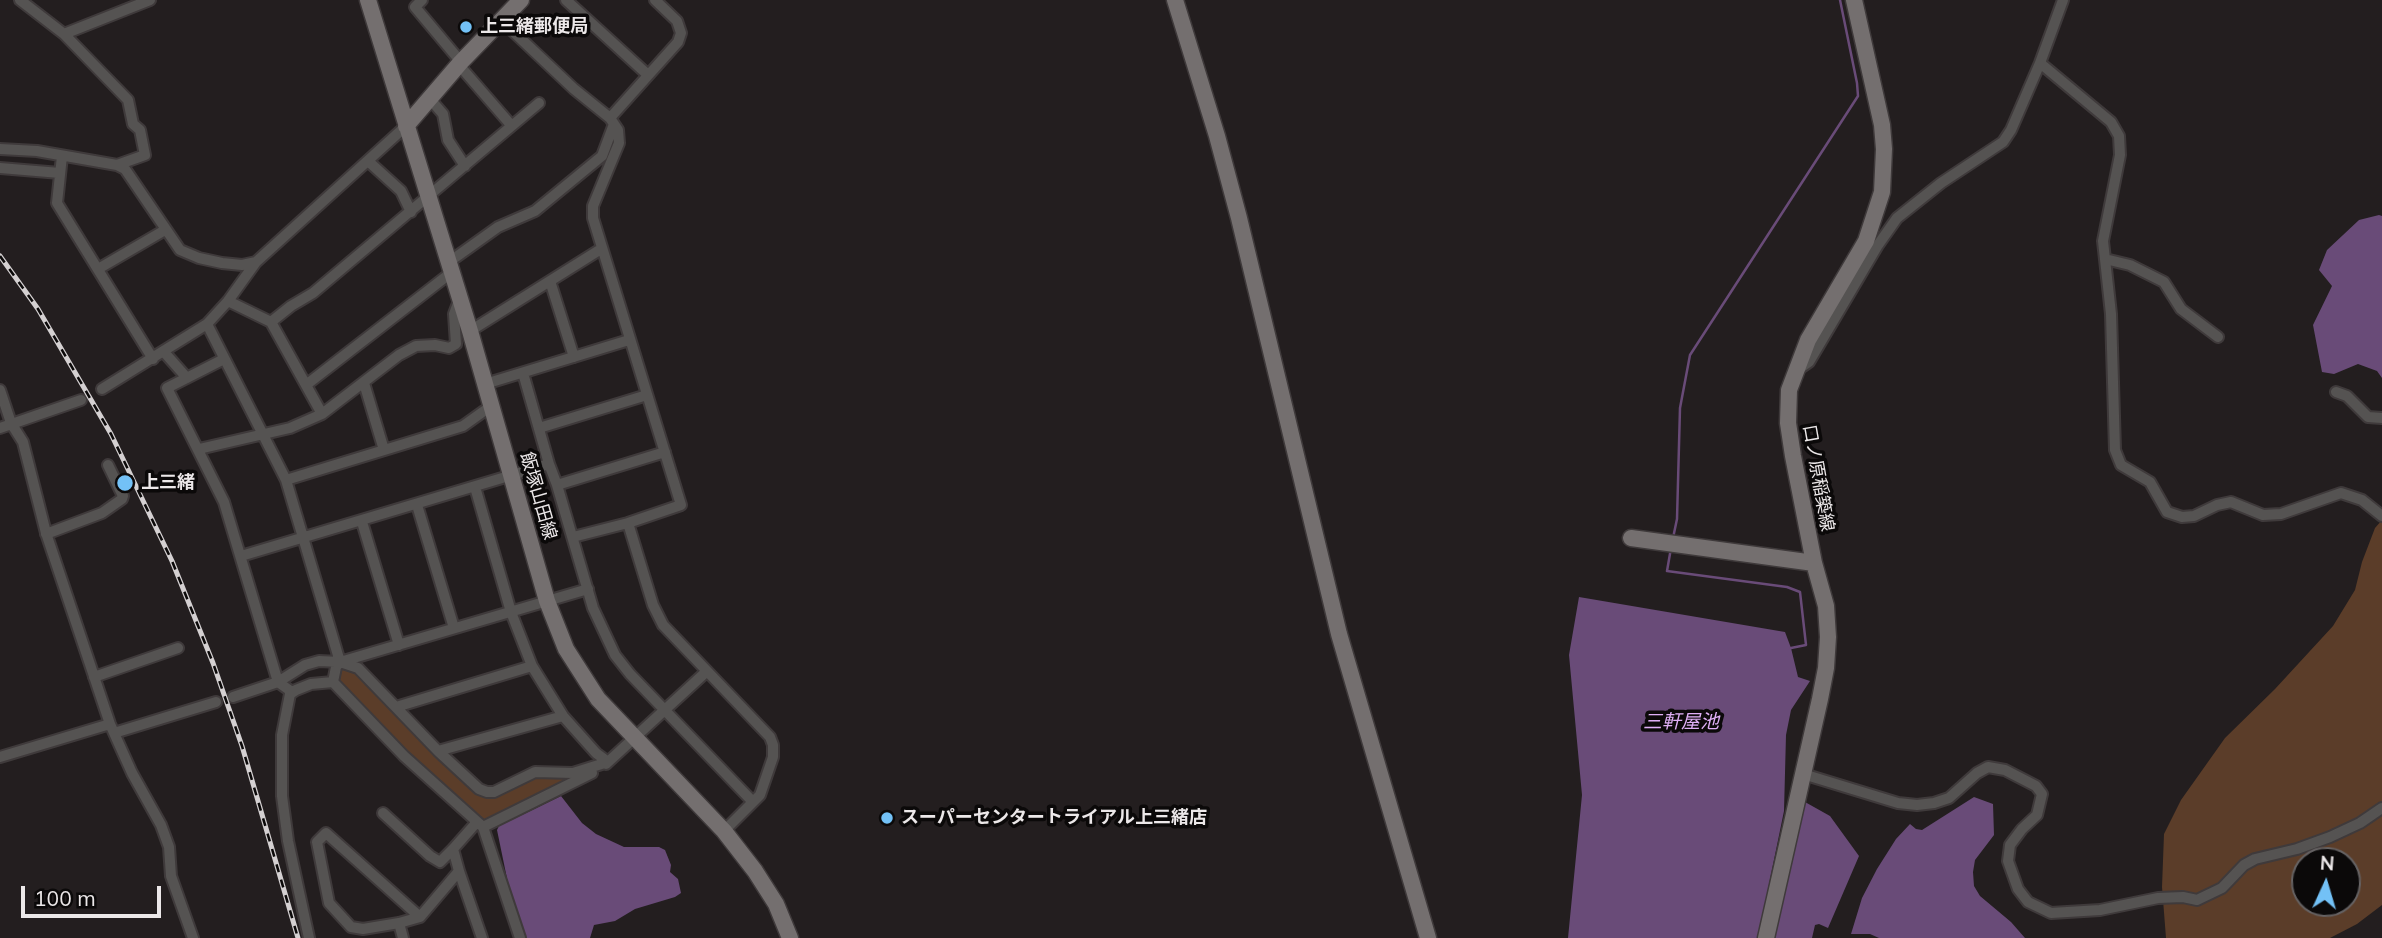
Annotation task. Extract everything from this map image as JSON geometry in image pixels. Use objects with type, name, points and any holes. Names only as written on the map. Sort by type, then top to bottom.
[{"type":"main road","name":"飯塚山田線","points":[[368,0],[470,331],[547,601],[566,649],[598,699],[724,831],[776,904],[790,938]]},
{"type":"main road","points":[[406,126],[460,63],[521,0]]},
{"type":"main road","points":[[1175,0],[1239,218],[1339,634],[1428,938]]},
{"type":"main road","name":"口ノ原稲築線","points":[[1766,938],[1826,668],[1828,637],[1826,606],[1814,564],[1788,423],[1789,390],[1808,340],[1866,241],[1882,192],[1882,125],[1854,0]]},
{"type":"main road","points":[[1631,538],[1814,564]]},
{"type":"street","points":[[20,0],[64,34],[128,100],[134,124],[140,130],[145,155],[117,164]]},
{"type":"street","points":[[64,34],[150,0]]},
{"type":"street","points":[[566,0],[648,75]]},
{"type":"street","points":[[306,385],[498,227],[535,211],[602,156],[612,121],[678,42],[681,33],[677,21],[655,0]]},
{"type":"street","points":[[1794,372],[1809,362],[1878,245],[1897,218],[1941,183],[2003,142],[2011,130],[2040,63],[2063,0]]},
{"type":"street","points":[[415,2],[511,125]]},
{"type":"street","points":[[502,21],[612,121],[618,131],[619,143],[593,206],[593,218],[681,505],[628,523],[573,537]]},
{"type":"street","points":[[2040,63],[2102,113],[2119,136],[2120,155],[2104,241],[2111,314],[2113,413],[2117,458],[2121,465],[2150,482],[2167,512],[2182,517],[2194,516],[2217,505],[2231,502],[2263,514],[2281,514],[2341,493],[2362,500],[2382,516]]},
{"type":"street","points":[[429,99],[443,114],[448,140],[465,166]]},
{"type":"street","points":[[271,322],[313,293],[539,103]]},
{"type":"street","points":[[102,389],[207,324],[228,301],[256,262],[406,126]]},
{"type":"street","points":[[0,149],[117,164],[125,169],[180,250],[199,258],[242,265],[256,262]]},
{"type":"street","points":[[62,156],[57,203],[153,359]]},
{"type":"street","points":[[368,161],[401,191],[411,212]]},
{"type":"street","points":[[0,168],[60,173]]},
{"type":"street","points":[[98,269],[165,230]]},
{"type":"street","points":[[470,331],[601,249]]},
{"type":"street","points":[[2105,259],[2130,265],[2164,282],[2181,309],[2218,337]]},
{"type":"street","points":[[550,281],[574,357]]},
{"type":"street","points":[[199,449],[290,428],[322,414],[416,346],[435,345],[449,348],[456,344],[454,314],[460,298]]},
{"type":"street","points":[[228,301],[271,322],[322,414]]},
{"type":"street","points":[[207,324],[286,480],[341,662]]},
{"type":"street","points":[[485,384],[629,340]]},
{"type":"street","points":[[163,352],[187,378]]},
{"type":"street","points":[[224,359],[167,388],[224,502],[278,682],[292,692]]},
{"type":"street","points":[[523,373],[593,608],[615,655],[753,802]]},
{"type":"street","points":[[364,383],[384,450]]},
{"type":"street","points":[[0,390],[11,423],[23,442],[46,534],[112,728],[132,773],[161,825],[169,847],[171,876],[193,938]]},
{"type":"street","points":[[2336,392],[2347,396],[2368,417],[2382,418]]},
{"type":"street","points":[[539,428],[647,395]]},
{"type":"street","points":[[0,428],[81,400]]},
{"type":"street","points":[[286,480],[463,426],[491,406]]},
{"type":"street","points":[[557,485],[665,452]]},
{"type":"street","points":[[241,556],[549,464]]},
{"type":"street","points":[[46,534],[102,513],[122,499],[108,465]]},
{"type":"street","points":[[475,487],[511,612],[532,666],[563,716],[596,753],[608,762]]},
{"type":"street","points":[[417,505],[454,628]]},
{"type":"street","points":[[362,522],[399,645]]},
{"type":"street","points":[[628,523],[653,605],[663,625],[769,737],[773,745],[773,757],[760,795],[724,831]]},
{"type":"street","points":[[333,682],[336,667],[341,662],[588,590]]},
{"type":"street","points":[[94,677],[178,648]]},
{"type":"street","points":[[233,697],[278,682],[305,665],[319,661],[341,662],[358,668],[438,751],[479,789],[487,792],[494,792],[535,772],[573,773],[608,762]]},
{"type":"street","points":[[396,706],[532,666]]},
{"type":"street","points":[[383,813],[440,862],[480,825],[592,774],[706,672]]},
{"type":"street","points":[[309,938],[288,841],[282,796],[282,735],[292,692],[312,684],[333,682]]},
{"type":"street","points":[[333,682],[404,756],[480,825],[520,938]]},
{"type":"street","points":[[0,757],[216,702]]},
{"type":"street","points":[[438,751],[563,716]]},
{"type":"street","points":[[1803,774],[1898,803],[1917,805],[1949,798],[1977,773],[1988,767],[2005,770],[2036,786],[2042,794],[2037,815],[2010,845],[2008,861],[2018,889],[2028,902],[2051,913],[2100,910],[2158,898],[2183,897],[2197,900],[2222,888],[2244,865],[2330,837],[2360,823],[2382,808]]},
{"type":"street","points":[[420,917],[326,833],[317,842],[330,903],[351,927],[363,929],[420,917],[459,871]]},
{"type":"street","points":[[453,849],[482,938]]},
{"type":"street","points":[[399,923],[403,938]]},
{"type":"shaded area","points":[[2382,520],[2382,905],[2357,924],[2330,938],[2166,938],[2162,887],[2164,834],[2181,800],[2225,738],[2333,626],[2355,590],[2375,528]]},
{"type":"shaded area","points":[[343,667],[352,668],[482,795],[534,775],[565,776],[566,781],[487,821],[479,820],[424,769],[341,684],[338,678]]},
{"type":"water","points":[[2382,216],[2382,378],[2377,371],[2358,364],[2334,374],[2322,372],[2313,325],[2332,286],[2319,270],[2327,250],[2359,220]]},
{"type":"water","name":"三軒屋池","points":[[1579,597],[1785,632],[1798,677],[1810,681],[1791,710],[1786,735],[1784,811],[1758,938],[1568,938],[1582,795],[1569,655]]},
{"type":"water","points":[[561,796],[582,823],[596,834],[624,847],[659,847],[665,850],[671,865],[670,872],[678,879],[681,893],[635,909],[615,921],[594,925],[590,938],[525,938],[510,893],[497,830],[499,826]]},
{"type":"water","points":[[1974,797],[1993,804],[1994,835],[1975,860],[1974,886],[1980,896],[2011,922],[2025,938],[1879,938],[1870,934],[1851,934],[1862,898],[1896,839],[1910,824],[1922,830]]},
{"type":"water","points":[[1805,802],[1830,816],[1859,856],[1828,928],[1815,925],[1812,938],[1773,938]]},
{"type":"waterway","points":[[1673,538],[1677,519],[1680,408],[1690,355],[1858,96],[1840,0]]},
{"type":"waterway","points":[[1671,548],[1667,571],[1787,587],[1800,592],[1806,645],[1791,648]]},
{"type":"railway","points":[[0,256],[38,309],[111,434],[172,561],[213,663],[242,746],[298,938]]},
{"type":"place","name":"上三緒郵便局","points":[[466,27]]},
{"type":"place","name":"上三緒","points":[[125,483]]},
{"type":"place","name":"スーパーセンタートライアル上三緒店","points":[[887,818]]}]
